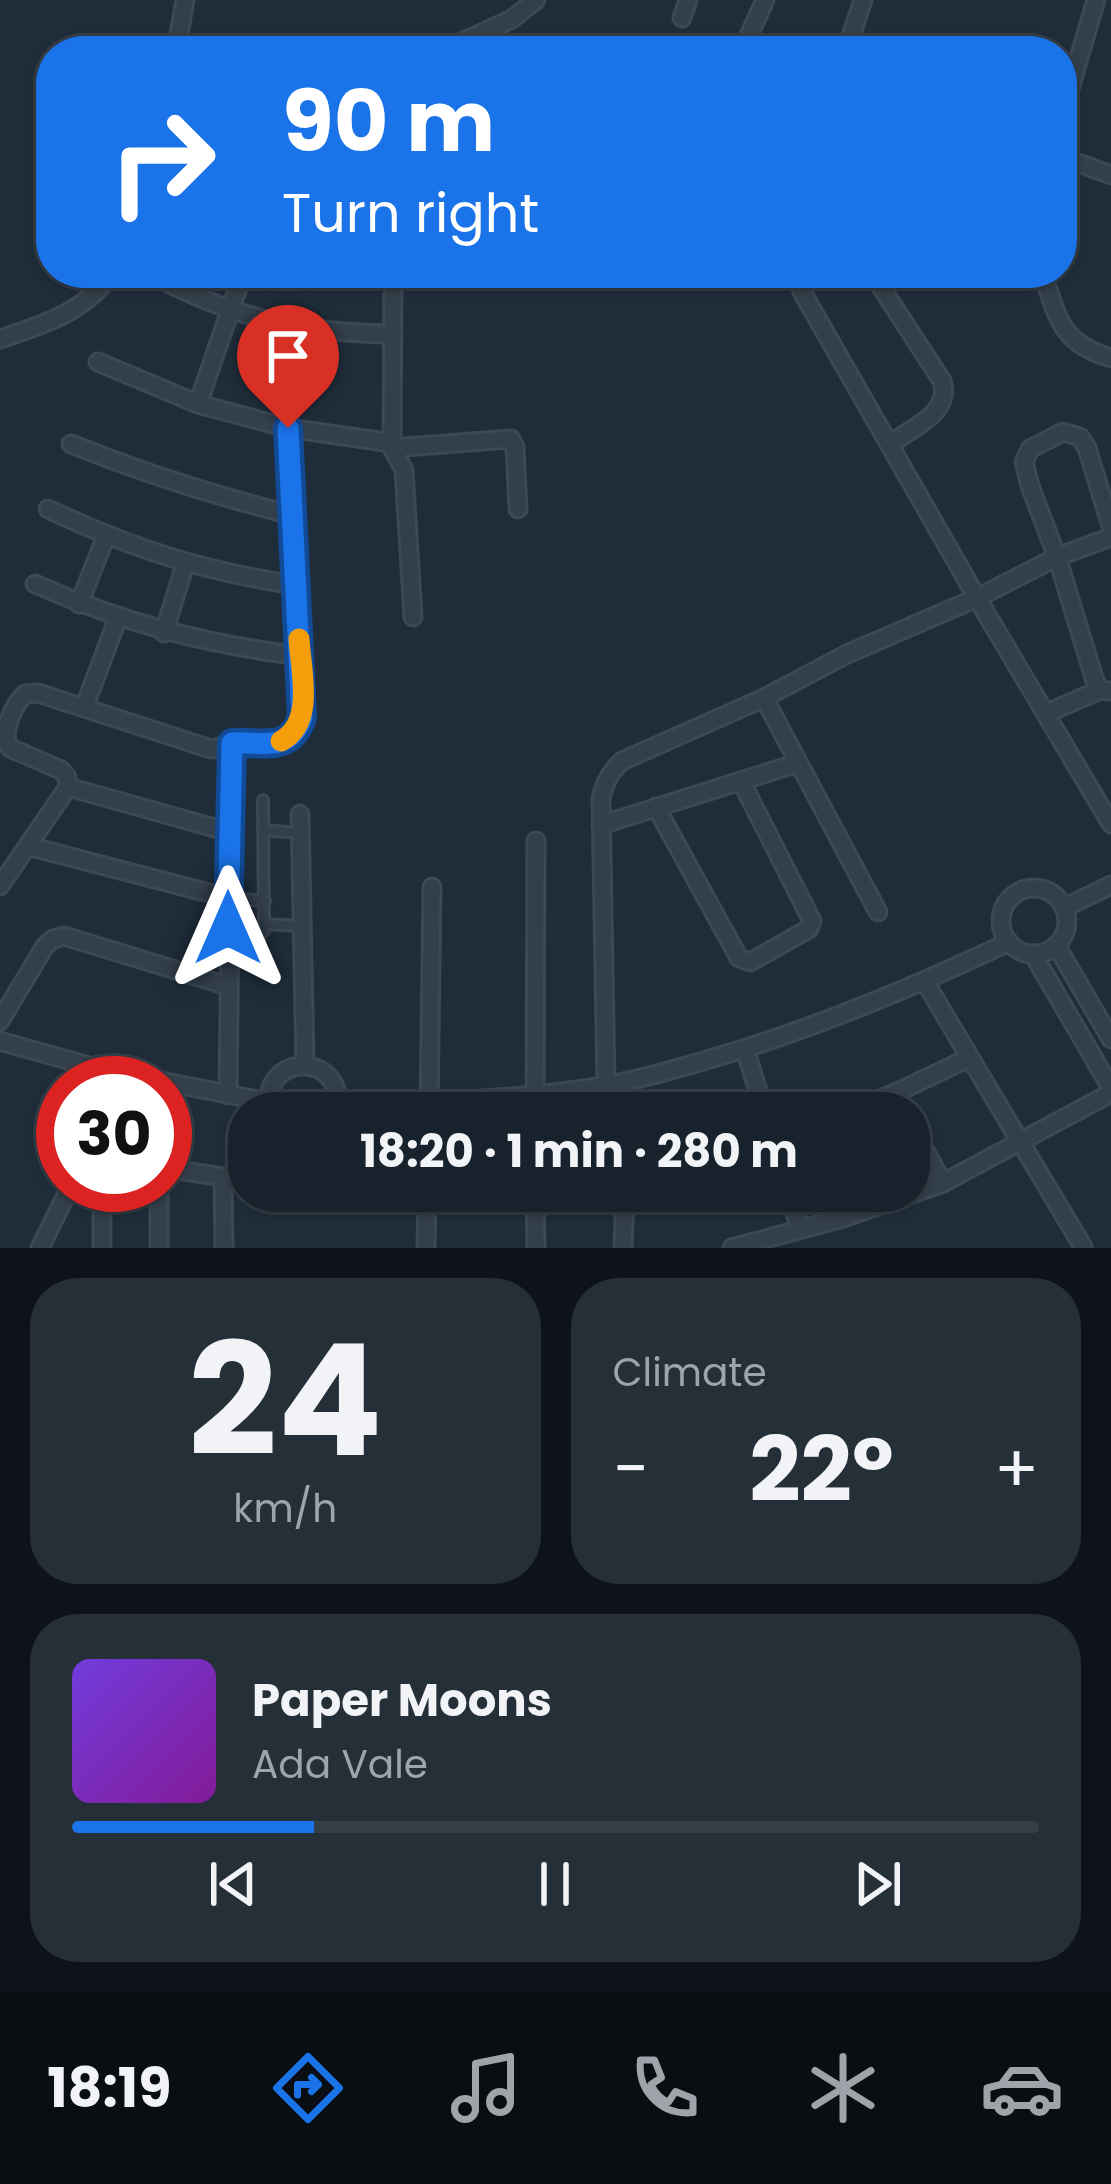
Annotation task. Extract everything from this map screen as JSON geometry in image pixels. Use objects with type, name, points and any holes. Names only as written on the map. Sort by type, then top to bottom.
[{"type":"street","points":[[179,36],[185,0]]},
{"type":"street","points":[[475,36],[512,19],[536,0]]},
{"type":"street","points":[[682,18],[688,0]]},
{"type":"street","points":[[749,36],[765,0]]},
{"type":"street","points":[[851,36],[863,0]]},
{"type":"street","points":[[1077,65],[1096,0]]},
{"type":"street","points":[[1077,163],[1111,175]]},
{"type":"street","points":[[0,339],[62,318],[101,288]]},
{"type":"street","points":[[176,288],[284,325],[393,334]]},
{"type":"street","points":[[198,404],[238,288]]},
{"type":"street","points":[[393,288],[392,446],[404,474],[413,617]]},
{"type":"street","points":[[802,288],[1111,824]]},
{"type":"street","points":[[882,288],[945,391],[939,410],[890,444]]},
{"type":"street","points":[[1047,288],[1060,325],[1073,341],[1111,358]]},
{"type":"street","points":[[98,362],[198,404],[288,428],[392,446],[511,439],[518,509]]},
{"type":"street","points":[[0,886],[68,787],[62,770],[5,743],[17,703],[26,694],[38,693],[205,748],[275,743],[292,735],[302,717],[288,428]]},
{"type":"street","points":[[1047,713],[1105,690],[1025,467],[1030,449],[1063,432],[1080,437],[1111,526]]},
{"type":"street","points":[[71,444],[180,485],[292,515]]},
{"type":"street","points":[[49,508],[106,536],[185,564],[295,585]]},
{"type":"street","points":[[79,604],[106,536]]},
{"type":"street","points":[[606,1085],[601,825],[602,790],[610,774],[622,761],[977,598],[1057,556],[1111,537]]},
{"type":"street","points":[[164,632],[185,564]]},
{"type":"street","points":[[35,584],[164,632],[232,648],[300,656]]},
{"type":"street","points":[[84,708],[118,618]]},
{"type":"street","points":[[764,698],[878,912]]},
{"type":"street","points":[[228,1092],[232,743]]},
{"type":"street","points":[[601,825],[798,763]]},
{"type":"street","points":[[656,807],[739,958],[750,962],[809,929],[812,921],[740,781]]},
{"type":"street","points":[[68,787],[229,832]]},
{"type":"street","points":[[300,814],[304,1065]]},
{"type":"street","points":[[535,1092],[536,841]]},
{"type":"street","points":[[28,846],[228,898]]},
{"type":"street","points":[[1064,908],[1111,885]]},
{"type":"street","points":[[429,1092],[432,887]]},
{"type":"street","points":[[1027,889],[1049,892],[1064,908],[1066,928],[1049,950],[1033,954],[1009,943],[1001,922],[1017,893],[1027,889]]},
{"type":"street","points":[[0,1021],[45,946],[64,936],[228,986]]},
{"type":"street","points":[[556,1092],[650,1076],[745,1049],[838,1017],[1009,943]]},
{"type":"street","points":[[1056,945],[1111,1039]]},
{"type":"street","points":[[732,1248],[843,1219],[943,1183],[1111,1090],[1033,954]]},
{"type":"street","points":[[925,982],[1083,1247]]},
{"type":"street","points":[[0,1041],[43,1056]]},
{"type":"street","points":[[745,1049],[758,1092]]},
{"type":"street","points":[[897,1092],[969,1058]]},
{"type":"street","points":[[272,1092],[274,1080],[293,1066],[304,1065],[332,1080],[334,1092]]},
{"type":"street","points":[[192,1090],[228,1095]]},
{"type":"street","points":[[930,1160],[943,1183]]},
{"type":"street","points":[[192,1173],[228,1179]]},
{"type":"street","points":[[223,1178],[224,1248]]},
{"type":"street","points":[[40,1248],[58,1212]]},
{"type":"street","points":[[102,1212],[102,1248]]},
{"type":"street","points":[[159,1212],[159,1248]]},
{"type":"street","points":[[426,1248],[427,1212]]},
{"type":"street","points":[[536,1212],[536,1248]]},
{"type":"street","points":[[623,1248],[624,1212]]},
{"type":"street","points":[[795,1212],[800,1229]]},
{"type":"lane","points":[[228,957],[254,948],[265,924],[262,800]]},
{"type":"lane","points":[[263,830],[301,833]]},
{"type":"lane","points":[[228,898],[265,901]]},
{"type":"lane","points":[[265,924],[303,926]]},
{"type":"slow traffic","points":[[281,741],[292,735],[302,717],[299,639]]},
{"type":"route","points":[[228,928],[232,743],[284,740],[299,727],[302,717],[288,428]]}]
